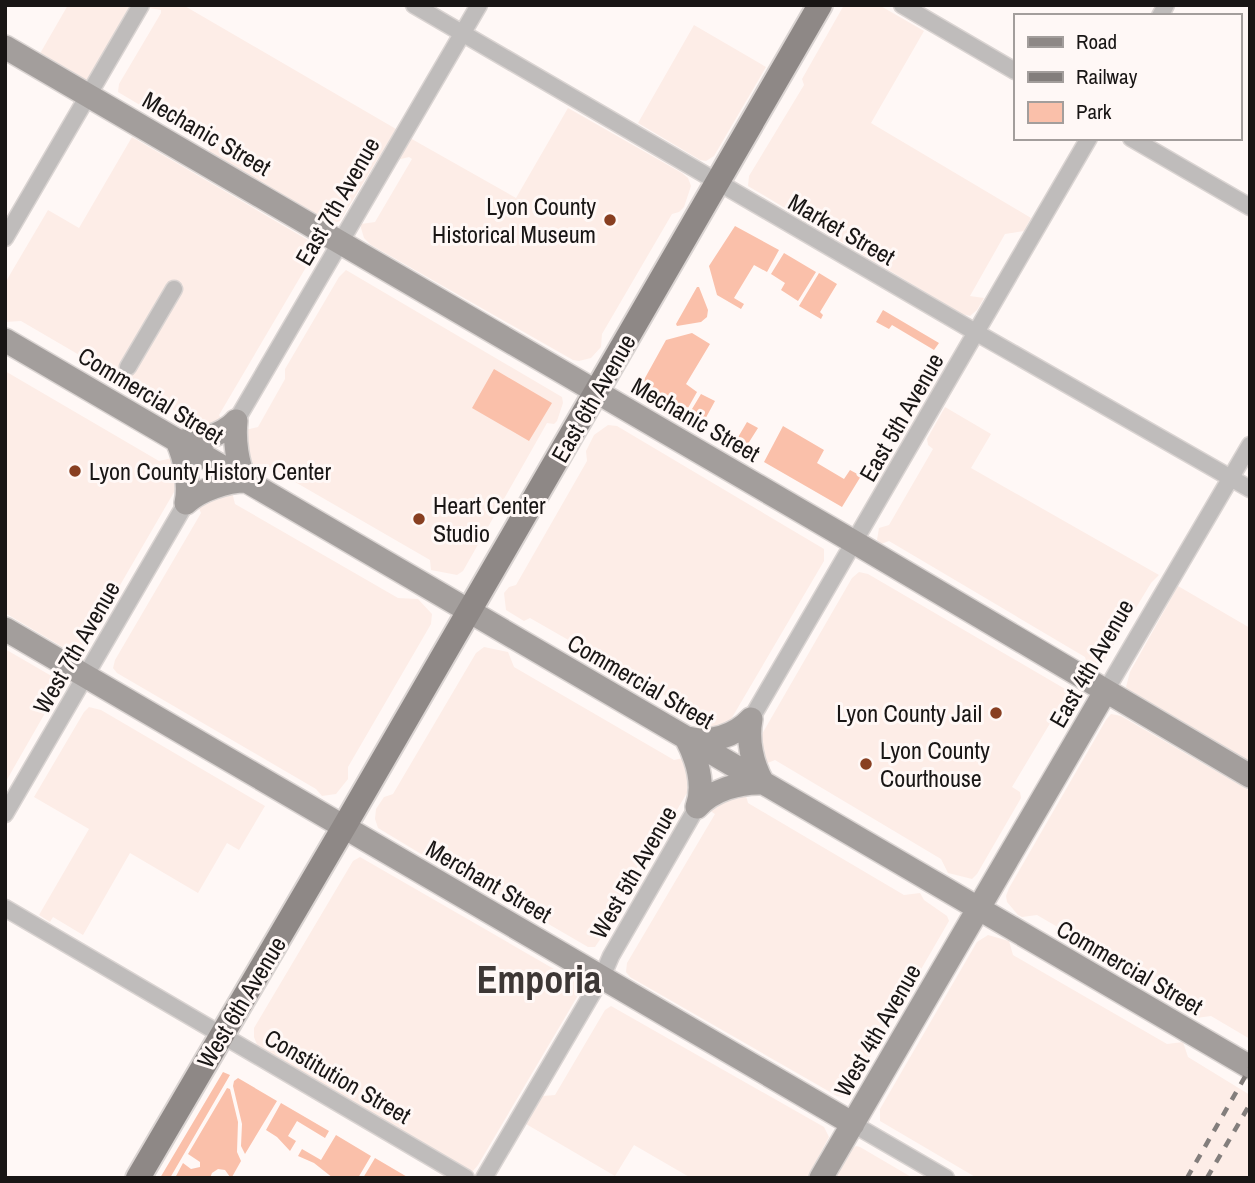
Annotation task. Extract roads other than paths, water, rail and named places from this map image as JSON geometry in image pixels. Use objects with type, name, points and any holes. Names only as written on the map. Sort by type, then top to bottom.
[{"type":"main road","name":"East 6th Avenue","points":[[344,827],[820,5]]},
{"type":"main road","name":"West 6th Avenue","points":[[138,1178],[344,827]]},
{"type":"street","points":[[5,238],[141,5]]},
{"type":"street","name":"Market Street","points":[[414,5],[976,333],[1250,489]]},
{"type":"street","name":"East 7th Avenue","points":[[236,421],[479,5]]},
{"type":"street","points":[[902,5],[1014,70]]},
{"type":"street","name":"Mechanic Street","points":[[5,47],[855,542],[1250,776]]},
{"type":"street","name":"East 5th Avenue","points":[[751,719],[1088,140]]},
{"type":"street","points":[[1134,140],[1250,207]]},
{"type":"street","points":[[128,368],[174,289]]},
{"type":"street","name":"Commercial Street","points":[[5,340],[1250,1068]]},
{"type":"street","points":[[186,503],[187,482],[177,441],[193,441],[227,430],[236,421]]},
{"type":"street","points":[[186,503],[204,492],[233,482],[246,481],[236,443],[236,421]]},
{"type":"street","name":"East 4th Avenue","points":[[978,909],[1250,444]]},
{"type":"street","name":"West 7th Avenue","points":[[5,814],[186,503]]},
{"type":"street","name":"Merchant Street","points":[[5,629],[946,1178]]},
{"type":"street","points":[[697,807],[701,785],[694,756],[686,738],[711,740],[735,732],[751,719]]},
{"type":"street","points":[[697,807],[715,793],[746,783],[762,783],[753,761],[751,719]]},
{"type":"street","name":"West 5th Avenue","points":[[484,1178],[602,977],[611,956],[697,807]]},
{"type":"street","name":"Constitution Street","points":[[5,908],[466,1178]]},
{"type":"street","name":"West 4th Avenue","points":[[821,1178],[978,909]]},
{"type":"railway","points":[[1187,1178],[1250,1068]]},
{"type":"railway","points":[[1207,1178],[1250,1104]]},
{"type":"place","name":"Lyon County Historical Museum","points":[[610,220]]},
{"type":"place","name":"Lyon County History Center","points":[[75,471]]},
{"type":"place","name":"Heart Center Studio","points":[[419,519]]},
{"type":"place","name":"Lyon County Jail","points":[[996,713]]},
{"type":"place","name":"Lyon County Courthouse","points":[[866,764]]},
{"type":"district","name":"Emporia","points":[[539,979]]}]
